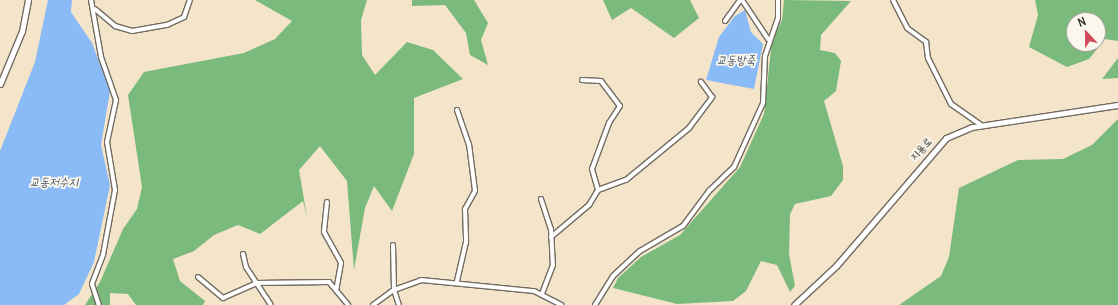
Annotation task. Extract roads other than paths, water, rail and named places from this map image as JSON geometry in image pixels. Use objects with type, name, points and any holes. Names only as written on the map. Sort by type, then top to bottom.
[{"type":"street","points":[[0,84],[18,42],[28,0]]},
{"type":"street","points":[[91,0],[95,9],[101,57],[116,100],[107,142],[115,190],[103,255],[92,284],[100,305]]},
{"type":"street","points":[[95,9],[115,26],[132,31],[167,25],[184,17],[190,0]]},
{"type":"street","points":[[725,21],[741,0],[768,39]]},
{"type":"street","points":[[595,305],[613,276],[640,251],[683,226],[709,191],[734,167],[763,103],[768,39],[778,18],[778,0]]},
{"type":"street","points":[[893,0],[907,28],[926,42],[928,58],[951,104],[981,125]]},
{"type":"street","points":[[582,80],[601,81],[620,106],[609,123],[592,169],[598,190]]},
{"type":"street","points":[[551,237],[589,205],[598,190],[626,180],[689,128],[712,97],[701,82]]},
{"type":"street","name":"지용로","points":[[794,305],[836,266],[930,153],[958,131],[981,125],[1118,105]]},
{"type":"street","points":[[457,110],[469,144],[475,191],[465,209],[466,242],[457,281]]},
{"type":"street","points":[[541,199],[551,237],[552,265],[542,293]]},
{"type":"street","points":[[327,202],[324,232],[341,263],[336,290]]},
{"type":"street","points":[[392,245],[394,290],[399,305]]},
{"type":"street","points":[[243,254],[256,283],[271,305]]},
{"type":"street","points":[[198,277],[223,298],[256,283],[329,282],[348,305]]},
{"type":"street","points":[[372,305],[394,290],[421,280],[457,281],[542,293],[562,305]]},
{"type":"water","name":"교동저수지","points":[[48,0],[72,0],[71,12],[92,43],[110,91],[101,145],[110,185],[94,262],[79,294],[64,305],[0,305],[0,151],[35,62]]},
{"type":"water","name":"교동방죽","points":[[745,10],[751,32],[763,44],[754,89],[706,80],[719,37],[735,16]]}]
